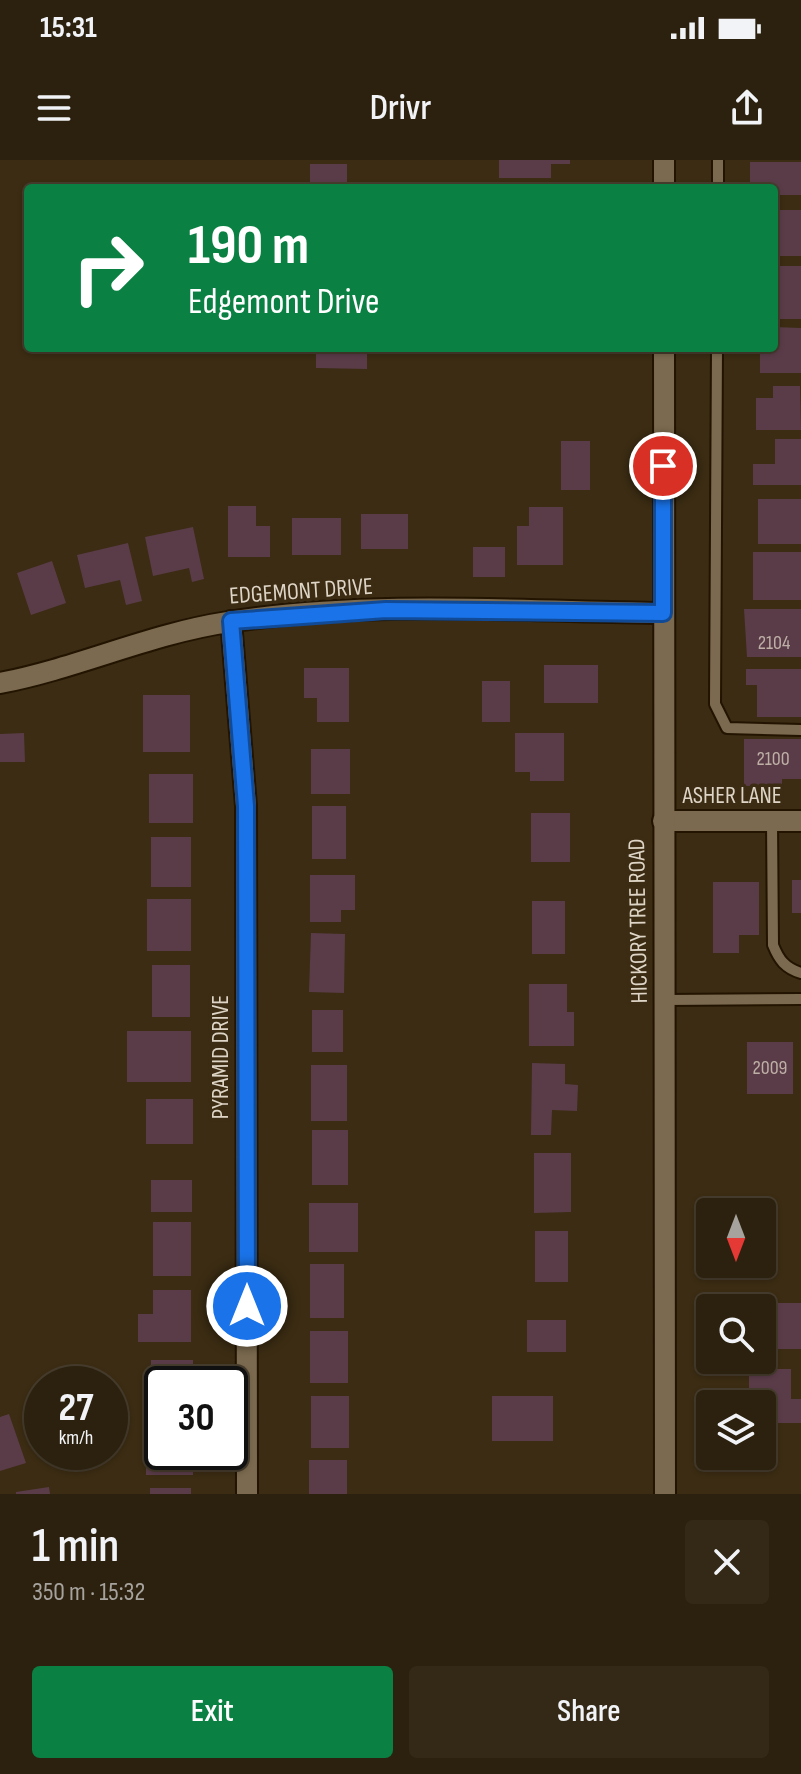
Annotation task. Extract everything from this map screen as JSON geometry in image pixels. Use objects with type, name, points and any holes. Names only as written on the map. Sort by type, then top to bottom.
[{"type":"street","points":[[664,160],[664,184]]},
{"type":"street","name":"HICKORY TREE ROAD","points":[[664,352],[665,1494]]},
{"type":"street","name":"EDGEMONT DRIVE","points":[[0,683],[42,675],[172,631],[231,621],[386,610],[663,613]]},
{"type":"street","name":"PYRAMID DRIVE","points":[[231,621],[246,806],[247,1494]]},
{"type":"street","name":"ASHER LANE","points":[[663,821],[801,821]]},
{"type":"lane","points":[[718,160],[718,184]]},
{"type":"lane","points":[[717,352],[715,704],[727,728],[801,730]]},
{"type":"lane","points":[[772,822],[773,945],[780,960],[790,970],[801,973]]},
{"type":"lane","points":[[666,1000],[801,999]]},
{"type":"building","points":[[499,160],[570,160],[570,164],[551,164],[551,178],[499,178]]},
{"type":"building","points":[[750,162],[801,162],[801,195],[778,195],[778,184],[750,184]]},
{"type":"building","points":[[310,164],[347,164],[347,184],[310,184]]},
{"type":"building","points":[[778,210],[801,210],[801,256],[778,256]]},
{"type":"building","points":[[778,266],[801,266],[801,319],[778,319]]},
{"type":"building","points":[[778,327],[801,328],[801,373],[760,373],[760,352],[778,352]]},
{"type":"building","points":[[316,352],[367,352],[367,369],[316,368]]},
{"type":"building","points":[[773,386],[800,386],[801,430],[756,430],[756,398],[773,398]]},
{"type":"building","points":[[775,439],[801,439],[801,485],[753,485],[753,464],[775,464]]},
{"type":"building","points":[[561,441],[590,441],[590,490],[561,490]]},
{"type":"building","points":[[758,499],[801,499],[801,544],[758,544]]},
{"type":"building","points":[[228,506],[256,506],[256,526],[270,526],[270,557],[228,557]]},
{"type":"building","points":[[529,507],[563,507],[563,565],[517,565],[517,526],[529,526]]},
{"type":"building","points":[[361,514],[408,514],[408,549],[361,549]]},
{"type":"building","points":[[292,518],[341,518],[341,555],[292,555]]},
{"type":"building","points":[[193,527],[204,579],[192,582],[189,568],[153,576],[145,537]]},
{"type":"building","points":[[128,543],[142,601],[126,605],[120,580],[85,588],[77,555]]},
{"type":"building","points":[[473,547],[505,547],[505,577],[473,577]]},
{"type":"building","points":[[753,552],[801,552],[801,600],[753,600]]},
{"type":"building","points":[[52,561],[66,603],[31,615],[17,573]]},
{"type":"building","points":[[744,609],[801,609],[801,657],[747,657]]},
{"type":"building","points":[[544,665],[598,665],[598,703],[544,703]]},
{"type":"building","points":[[304,668],[349,668],[349,722],[317,722],[317,698],[304,698]]},
{"type":"building","points":[[746,669],[801,669],[801,717],[757,717],[757,685],[746,685]]},
{"type":"building","points":[[482,681],[510,681],[510,722],[482,722]]},
{"type":"building","points":[[143,695],[190,695],[190,752],[143,752]]},
{"type":"building","points":[[24,733],[25,762],[0,762],[0,734]]},
{"type":"building","points":[[515,733],[564,733],[564,781],[530,781],[530,772],[515,772]]},
{"type":"building","points":[[744,739],[801,739],[801,779],[782,779],[782,793],[763,793],[763,786],[744,786]]},
{"type":"building","points":[[311,749],[350,749],[350,794],[311,794]]},
{"type":"building","points":[[149,774],[193,774],[193,823],[149,823]]},
{"type":"building","points":[[312,806],[346,806],[346,859],[312,859]]},
{"type":"building","points":[[531,813],[570,813],[570,862],[531,862]]},
{"type":"building","points":[[151,837],[191,837],[191,887],[151,887]]},
{"type":"building","points":[[310,875],[355,875],[355,910],[341,910],[341,922],[310,922]]},
{"type":"building","points":[[792,880],[801,880],[801,913],[792,913]]},
{"type":"building","points":[[713,882],[759,882],[759,935],[739,935],[739,953],[713,953]]},
{"type":"building","points":[[147,899],[191,899],[191,951],[147,951]]},
{"type":"building","points":[[532,901],[565,901],[565,954],[532,954]]},
{"type":"building","points":[[311,933],[345,934],[344,993],[309,992]]},
{"type":"building","points":[[152,965],[190,965],[190,1017],[152,1017]]},
{"type":"building","points":[[529,984],[567,984],[567,1012],[574,1012],[574,1046],[529,1046]]},
{"type":"building","points":[[312,1010],[343,1010],[343,1052],[312,1052]]},
{"type":"building","points":[[127,1031],[191,1031],[191,1082],[127,1082]]},
{"type":"building","points":[[747,1042],[793,1042],[793,1094],[747,1094]]},
{"type":"building","points":[[532,1063],[565,1064],[565,1084],[578,1085],[577,1111],[552,1110],[551,1135],[531,1135]]},
{"type":"building","points":[[311,1065],[347,1065],[347,1121],[311,1121]]},
{"type":"building","points":[[146,1099],[193,1099],[193,1144],[146,1144]]},
{"type":"building","points":[[312,1130],[348,1130],[348,1185],[312,1185]]},
{"type":"building","points":[[534,1153],[571,1153],[571,1212],[534,1213]]},
{"type":"building","points":[[151,1180],[192,1180],[192,1212],[151,1212]]},
{"type":"building","points":[[309,1203],[358,1203],[358,1252],[309,1252]]},
{"type":"building","points":[[776,1206],[778,1206],[776,1264]]},
{"type":"building","points":[[153,1222],[191,1222],[191,1276],[153,1276]]},
{"type":"building","points":[[535,1231],[568,1231],[568,1282],[535,1282]]},
{"type":"building","points":[[310,1264],[344,1264],[344,1318],[310,1318]]},
{"type":"building","points":[[153,1290],[191,1290],[191,1342],[138,1342],[138,1314],[153,1314]]},
{"type":"building","points":[[776,1303],[801,1303],[801,1349],[776,1349]]},
{"type":"building","points":[[527,1320],[566,1320],[566,1352],[527,1352]]},
{"type":"building","points":[[310,1331],[348,1331],[348,1383],[310,1383]]},
{"type":"building","points":[[151,1360],[193,1360],[193,1366],[151,1366]]},
{"type":"building","points":[[776,1369],[791,1369],[791,1399],[801,1399],[801,1423],[776,1423],[776,1390],[749,1390],[749,1374],[776,1374]]},
{"type":"building","points":[[311,1396],[349,1396],[349,1448],[311,1448]]},
{"type":"building","points":[[492,1396],[553,1396],[553,1441],[492,1441]]},
{"type":"building","points":[[9,1414],[24,1464],[0,1471],[0,1417]]},
{"type":"building","points":[[309,1460],[347,1460],[347,1494],[309,1494]]},
{"type":"building","points":[[146,1470],[193,1470],[193,1475],[146,1475]]},
{"type":"building","points":[[49,1487],[50,1494],[16,1494],[16,1492]]},
{"type":"building","points":[[150,1488],[191,1488],[191,1494],[150,1494]]},
{"type":"route","points":[[247,1306],[246,806],[231,621],[386,610],[663,613],[663,466]]}]
